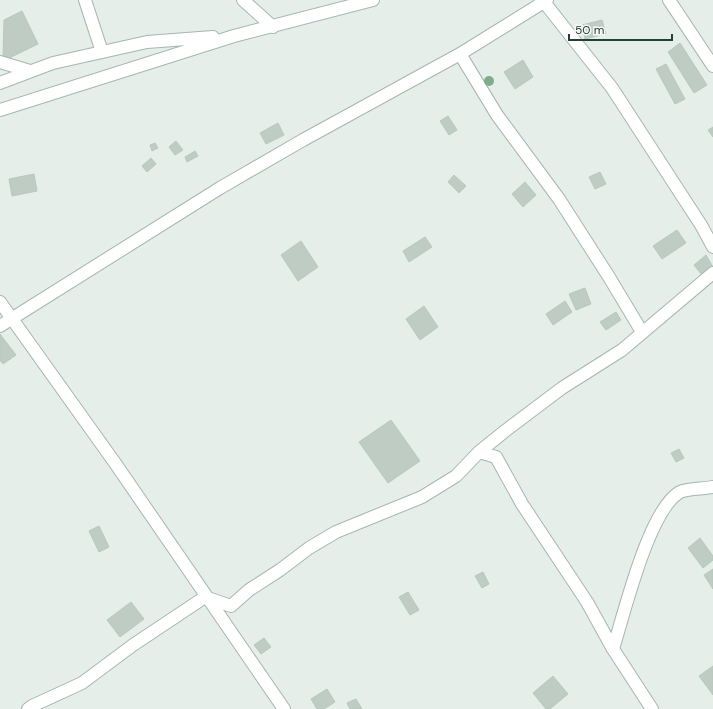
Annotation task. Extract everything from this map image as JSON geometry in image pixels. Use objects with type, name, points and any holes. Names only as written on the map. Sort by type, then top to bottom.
[{"type":"street","points":[[85,0],[102,52]]},
{"type":"street","points":[[243,0],[273,27]]},
{"type":"street","points":[[0,110],[234,36],[373,0]]},
{"type":"street","points":[[669,0],[713,66]]},
{"type":"street","points":[[0,326],[227,184],[303,140],[460,54],[545,1],[612,88],[701,225],[713,247]]},
{"type":"street","points":[[0,83],[54,63],[148,42],[234,36]]},
{"type":"street","points":[[460,54],[497,115],[559,199],[610,277],[642,332]]},
{"type":"street","points":[[0,62],[30,72]]},
{"type":"street","points":[[205,597],[231,606],[249,590],[280,570],[309,548],[336,532],[422,497],[456,476],[478,452],[562,388],[622,350],[713,273]]},
{"type":"street","points":[[0,302],[115,463],[205,597],[284,709]]},
{"type":"street","points":[[496,457],[505,431]]},
{"type":"street","points":[[478,452],[496,457],[522,504],[587,602],[613,649],[652,709]]},
{"type":"street","points":[[613,649],[644,549],[665,506],[680,492],[713,487]]},
{"type":"street","points":[[32,708],[82,683],[132,645],[205,597]]},
{"type":"building","points":[[22,11],[38,44],[3,61],[4,20]]},
{"type":"building","points":[[602,20],[606,34],[585,39],[582,25]]},
{"type":"building","points":[[680,43],[707,85],[694,93],[668,52]]},
{"type":"building","points":[[523,60],[533,77],[515,89],[504,72]]},
{"type":"building","points":[[666,64],[685,99],[675,104],[656,69]]},
{"type":"building","points":[[448,116],[457,130],[449,135],[440,121]]},
{"type":"building","points":[[278,123],[284,135],[266,144],[260,133]]},
{"type":"building","points":[[713,127],[713,137],[708,130]]},
{"type":"building","points":[[176,141],[183,150],[175,155],[169,147]]},
{"type":"building","points":[[155,143],[158,148],[152,151],[150,145]]},
{"type":"building","points":[[195,151],[198,156],[187,162],[185,157]]},
{"type":"building","points":[[151,158],[156,164],[147,172],[142,166]]},
{"type":"building","points":[[600,172],[606,184],[595,189],[589,177]]},
{"type":"building","points":[[34,174],[37,191],[12,196],[9,179]]},
{"type":"building","points":[[454,175],[466,186],[459,193],[448,182]]},
{"type":"building","points":[[525,182],[536,195],[523,207],[512,194]]},
{"type":"building","points":[[677,230],[686,243],[662,259],[653,246]]},
{"type":"building","points":[[425,237],[432,247],[409,262],[403,251]]},
{"type":"building","points":[[301,241],[318,267],[298,281],[281,255]]},
{"type":"building","points":[[706,255],[713,267],[702,275],[694,265]]},
{"type":"building","points":[[585,288],[591,304],[576,310],[569,294]]},
{"type":"building","points":[[565,301],[572,312],[553,325],[546,314]]},
{"type":"building","points":[[424,306],[438,327],[420,340],[406,319]]},
{"type":"building","points":[[616,312],[621,320],[606,330],[600,322]]},
{"type":"building","points":[[0,334],[16,355],[3,364],[0,360]]},
{"type":"building","points":[[391,420],[420,461],[388,483],[359,442]]},
{"type":"building","points":[[679,449],[684,458],[676,462],[671,453]]},
{"type":"building","points":[[99,526],[109,547],[99,552],[89,531]]},
{"type":"building","points":[[700,538],[713,556],[713,560],[703,568],[688,548]]},
{"type":"building","points":[[713,569],[713,589],[704,575]]},
{"type":"building","points":[[483,572],[489,584],[482,588],[475,576]]},
{"type":"building","points":[[408,592],[419,610],[410,615],[399,597]]},
{"type":"building","points":[[131,602],[144,619],[120,637],[107,620]]},
{"type":"building","points":[[264,638],[271,647],[261,654],[254,645]]},
{"type":"building","points":[[713,666],[713,695],[699,676]]},
{"type":"building","points":[[553,676],[568,694],[550,709],[546,709],[533,693]]},
{"type":"building","points":[[327,689],[335,702],[324,709],[317,709],[311,699]]},
{"type":"building","points":[[356,699],[362,709],[350,709],[347,703]]}]
